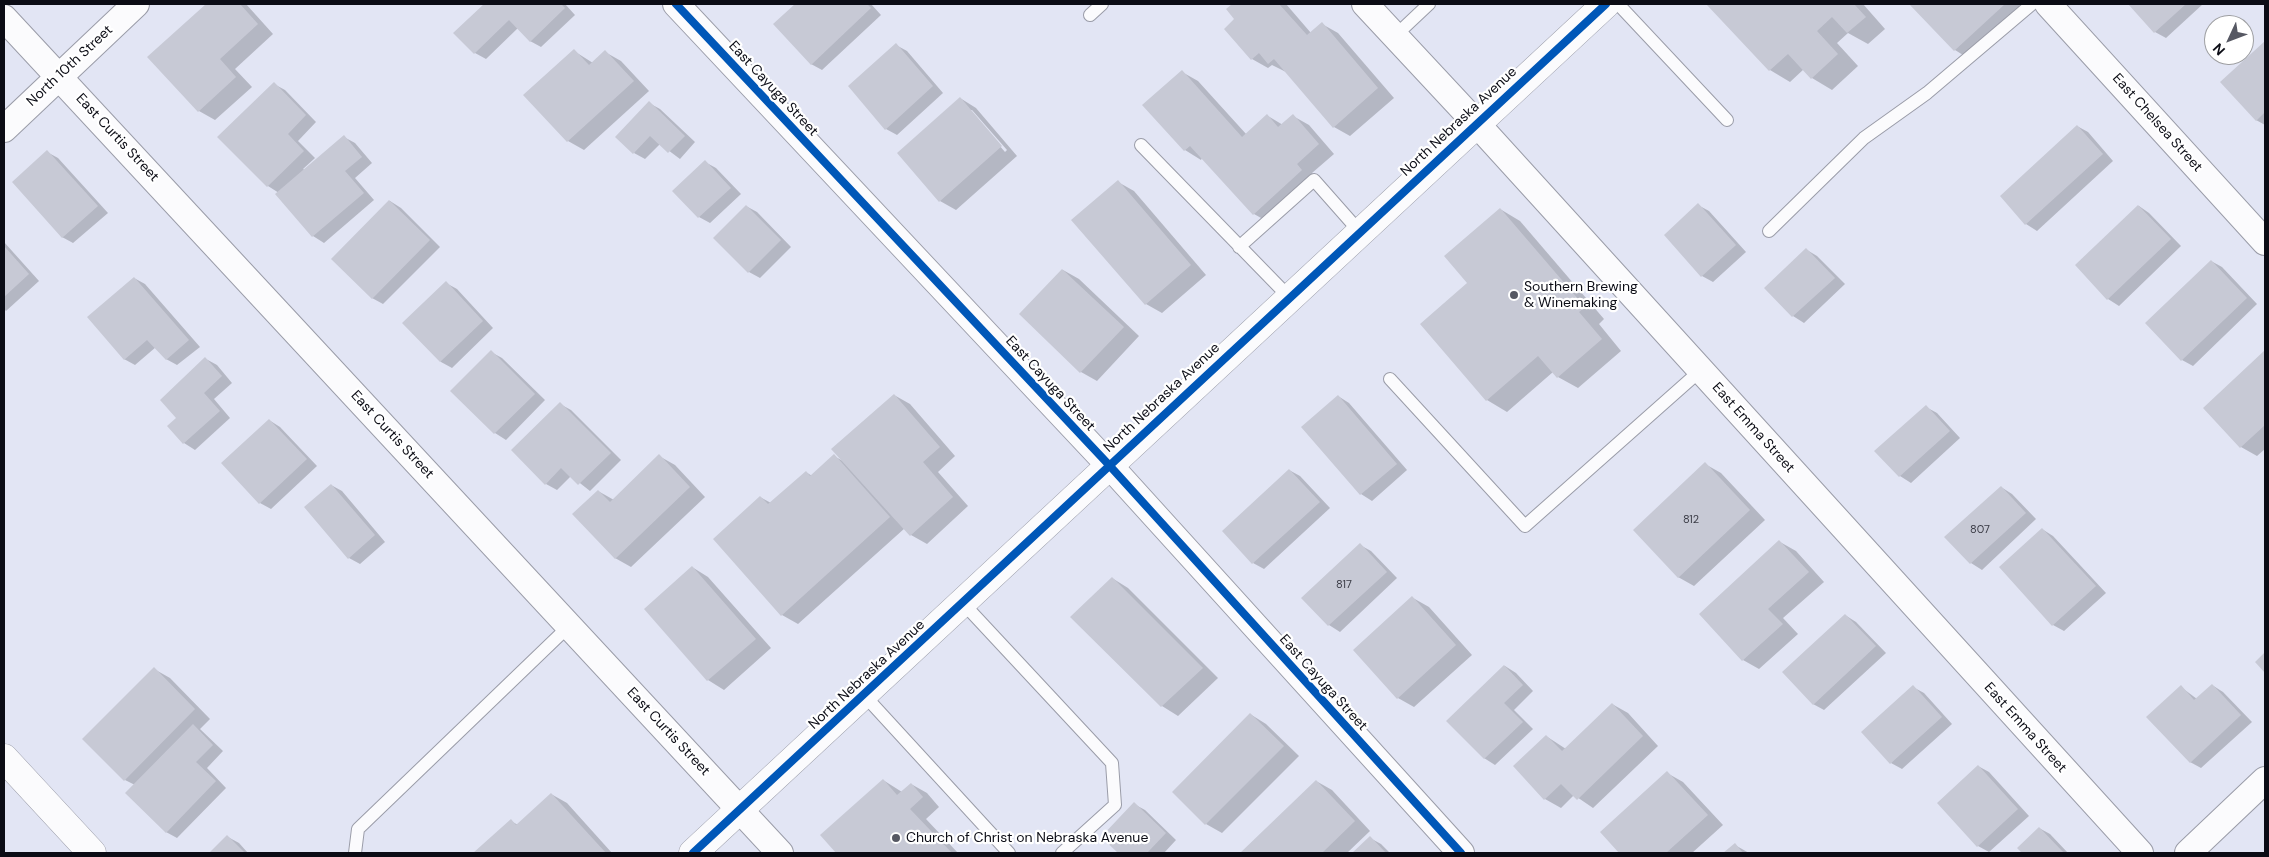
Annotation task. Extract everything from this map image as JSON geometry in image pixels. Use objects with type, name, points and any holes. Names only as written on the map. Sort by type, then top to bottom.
[{"type":"main road","name":"North Nebraska Avenue","points":[[693,853],[1606,4]]},
{"type":"main road","points":[[4,758],[92,853]]},
{"type":"street","name":"North 10th Street","points":[[4,129],[136,4]]},
{"type":"street","name":"East Cayuga Street","points":[[676,4],[1109,465],[1460,853]]},
{"type":"street","name":"East Emma Street","points":[[1365,4],[1476,123],[2140,853]]},
{"type":"street","name":"East Chelsea Street","points":[[2048,4],[2265,242]]},
{"type":"street","name":"East Curtis Street","points":[[4,18],[780,853]]},
{"type":"street","points":[[2188,853],[2265,780]]},
{"type":"lane","points":[[1090,15],[1102,4]]},
{"type":"lane","points":[[1395,36],[1429,4]]},
{"type":"lane","points":[[1618,4],[1726,120]]},
{"type":"lane","points":[[1769,231],[1864,138],[1927,92],[2032,4]]},
{"type":"lane","points":[[1141,145],[1289,297]]},
{"type":"lane","points":[[1239,246],[1314,180],[1359,232]]},
{"type":"lane","points":[[1390,379],[1525,526],[1701,370]]},
{"type":"lane","points":[[962,602],[1112,763],[1115,805],[1062,853]]},
{"type":"lane","points":[[355,853],[358,829],[569,626]]},
{"type":"lane","points":[[864,695],[1009,853]]},
{"type":"building","points":[[206,4],[240,4],[258,24],[220,59],[236,77],[198,112],[147,57]]},
{"type":"building","points":[[484,4],[561,4],[565,8],[530,42],[509,20],[474,54],[453,33]]},
{"type":"building","points":[[795,4],[867,4],[871,8],[811,65],[773,24]]},
{"type":"building","points":[[1232,4],[1279,4],[1307,35],[1322,22],[1378,88],[1333,128],[1274,59],[1268,64],[1259,53],[1251,60],[1224,29],[1234,19],[1226,9]]},
{"type":"building","points":[[1706,4],[1854,4],[1866,17],[1847,33],[1832,17],[1817,31],[1838,54],[1811,79],[1788,54],[1769,71]]},
{"type":"building","points":[[1909,4],[2005,4],[1954,51]]},
{"type":"building","points":[[2128,4],[2186,4],[2154,33]]},
{"type":"building","points":[[2265,41],[2265,112],[2256,121],[2220,82],[2239,65],[2254,65],[2254,51]]},
{"type":"building","points":[[896,43],[933,86],[885,130],[848,86]]},
{"type":"building","points":[[574,49],[589,65],[605,50],[634,81],[567,142],[523,95]]},
{"type":"building","points":[[1182,70],[1242,137],[1267,114],[1278,127],[1293,114],[1319,144],[1297,164],[1302,170],[1253,215],[1190,146],[1184,151],[1142,105]]},
{"type":"building","points":[[274,82],[306,115],[288,134],[304,151],[267,187],[217,137]]},
{"type":"building","points":[[960,97],[1002,146],[939,202],[897,153]]},
{"type":"building","points":[[649,101],[685,136],[668,153],[650,136],[633,154],[615,137]]},
{"type":"building","points":[[2077,125],[2103,154],[2025,225],[2000,196]]},
{"type":"building","points":[[344,135],[362,157],[345,171],[364,193],[312,237],[275,194]]},
{"type":"building","points":[[47,150],[98,206],[62,238],[12,182]]},
{"type":"building","points":[[705,160],[731,188],[698,218],[672,191]]},
{"type":"building","points":[[1118,180],[1191,265],[1145,305],[1071,220]]},
{"type":"building","points":[[389,200],[430,240],[372,299],[331,259]]},
{"type":"building","points":[[1698,203],[1736,245],[1701,277],[1664,235]]},
{"type":"building","points":[[746,205],[781,240],[748,273],[713,238]]},
{"type":"building","points":[[2138,205],[2171,239],[2107,300],[2075,265]]},
{"type":"building","name":"Southern Brewing & Winemaking","points":[[1500,208],[1585,307],[1579,312],[1602,339],[1557,378],[1538,356],[1486,401],[1420,324],[1467,283],[1444,256]]},
{"type":"building","points":[[4,246],[29,274],[4,297]]},
{"type":"building","points":[[1806,248],[1835,278],[1792,317],[1764,288]]},
{"type":"building","points":[[2211,260],[2247,298],[2181,361],[2145,323]]},
{"type":"building","points":[[1062,269],[1124,327],[1080,373],[1019,314]]},
{"type":"building","points":[[134,277],[189,340],[166,360],[147,340],[124,360],[87,317]]},
{"type":"building","points":[[446,281],[483,321],[440,362],[402,323]]},
{"type":"building","points":[[491,350],[535,394],[494,434],[450,391]]},
{"type":"building","points":[[2265,350],[2265,425],[2240,448],[2203,408]]},
{"type":"building","points":[[205,357],[222,376],[204,393],[220,411],[183,444],[167,426],[176,418],[160,400]]},
{"type":"building","points":[[894,394],[940,447],[923,462],[953,497],[910,536],[831,449]]},
{"type":"building","points":[[1338,395],[1397,464],[1360,495],[1301,427]]},
{"type":"building","points":[[560,402],[611,453],[578,485],[561,468],[545,485],[511,450]]},
{"type":"building","points":[[1926,405],[1950,431],[1899,477],[1874,451]]},
{"type":"building","points":[[269,419],[307,459],[259,504],[221,463]]},
{"type":"building","points":[[659,454],[690,487],[615,559],[572,514],[598,490],[610,502]]},
{"type":"building","points":[[834,454],[890,517],[781,616],[713,539],[760,496],[768,504],[806,471],[810,476]]},
{"type":"building","points":[[1705,462],[1750,510],[1678,578],[1633,530]]},
{"type":"building","points":[[1289,469],[1320,502],[1252,564],[1222,531]]},
{"type":"building","points":[[331,484],[375,535],[348,559],[304,507]]},
{"type":"building","points":[[2001,486],[2026,513],[1970,564],[1944,537]]},
{"type":"building","points":[[2042,528],[2096,586],[2052,626],[1999,567]]},
{"type":"building","points":[[1779,540],[1809,572],[1768,609],[1783,624],[1742,661],[1699,614]]},
{"type":"building","points":[[1360,543],[1387,572],[1328,626],[1301,598]]},
{"type":"building","points":[[692,566],[756,639],[707,681],[644,609]]},
{"type":"building","points":[[1112,577],[1203,668],[1161,707],[1070,617]]},
{"type":"building","points":[[1412,596],[1456,645],[1397,699],[1353,650]]},
{"type":"building","points":[[1845,614],[1876,646],[1813,705],[1782,672]]},
{"type":"building","points":[[2265,652],[2265,673],[2255,662]]},
{"type":"building","points":[[1504,665],[1523,685],[1504,703],[1523,722],[1484,759],[1446,721]]},
{"type":"building","points":[[154,667],[195,709],[124,781],[82,739]]},
{"type":"building","points":[[2212,684],[2241,715],[2190,763],[2146,717],[2181,685],[2194,700]]},
{"type":"building","points":[[1913,685],[1942,717],[1890,764],[1861,732]]},
{"type":"building","points":[[1612,703],[1643,736],[1577,800],[1561,784],[1544,800],[1513,766],[1546,735],[1562,751]]},
{"type":"building","points":[[1250,713],[1284,746],[1205,825],[1172,792]]},
{"type":"building","points":[[193,724],[213,745],[196,762],[216,781],[166,833],[125,793]]},
{"type":"building","points":[[1978,765],[2018,809],[1977,847],[1937,803]]},
{"type":"building","points":[[1667,771],[1708,815],[1666,853],[1619,853],[1600,832]]},
{"type":"building","points":[[883,779],[897,795],[911,783],[923,797],[910,809],[952,853],[836,853],[820,835]]},
{"type":"building","points":[[1316,780],[1355,821],[1322,853],[1240,853]]},
{"type":"building","points":[[551,793],[606,853],[473,853],[511,819],[516,825]]},
{"type":"building","points":[[1134,802],[1166,833],[1147,853],[1118,853],[1101,837]]},
{"type":"building","points":[[2039,827],[2064,853],[2022,853],[2017,848]]},
{"type":"building","points":[[227,835],[245,853],[209,853]]},
{"type":"building","points":[[1370,836],[1386,853],[1352,853]]},
{"type":"building","points":[[1735,843],[1743,853],[1723,853]]},
{"type":"cycle path","points":[[676,4],[1109,465],[1461,853]]},
{"type":"cycle path","points":[[693,853],[1606,4]]},
{"type":"place","name":"Southern Brewing & Winemaking","points":[[1514,295]]},
{"type":"place","name":"Church of Christ on Nebraska Avenue","points":[[896,838]]}]
